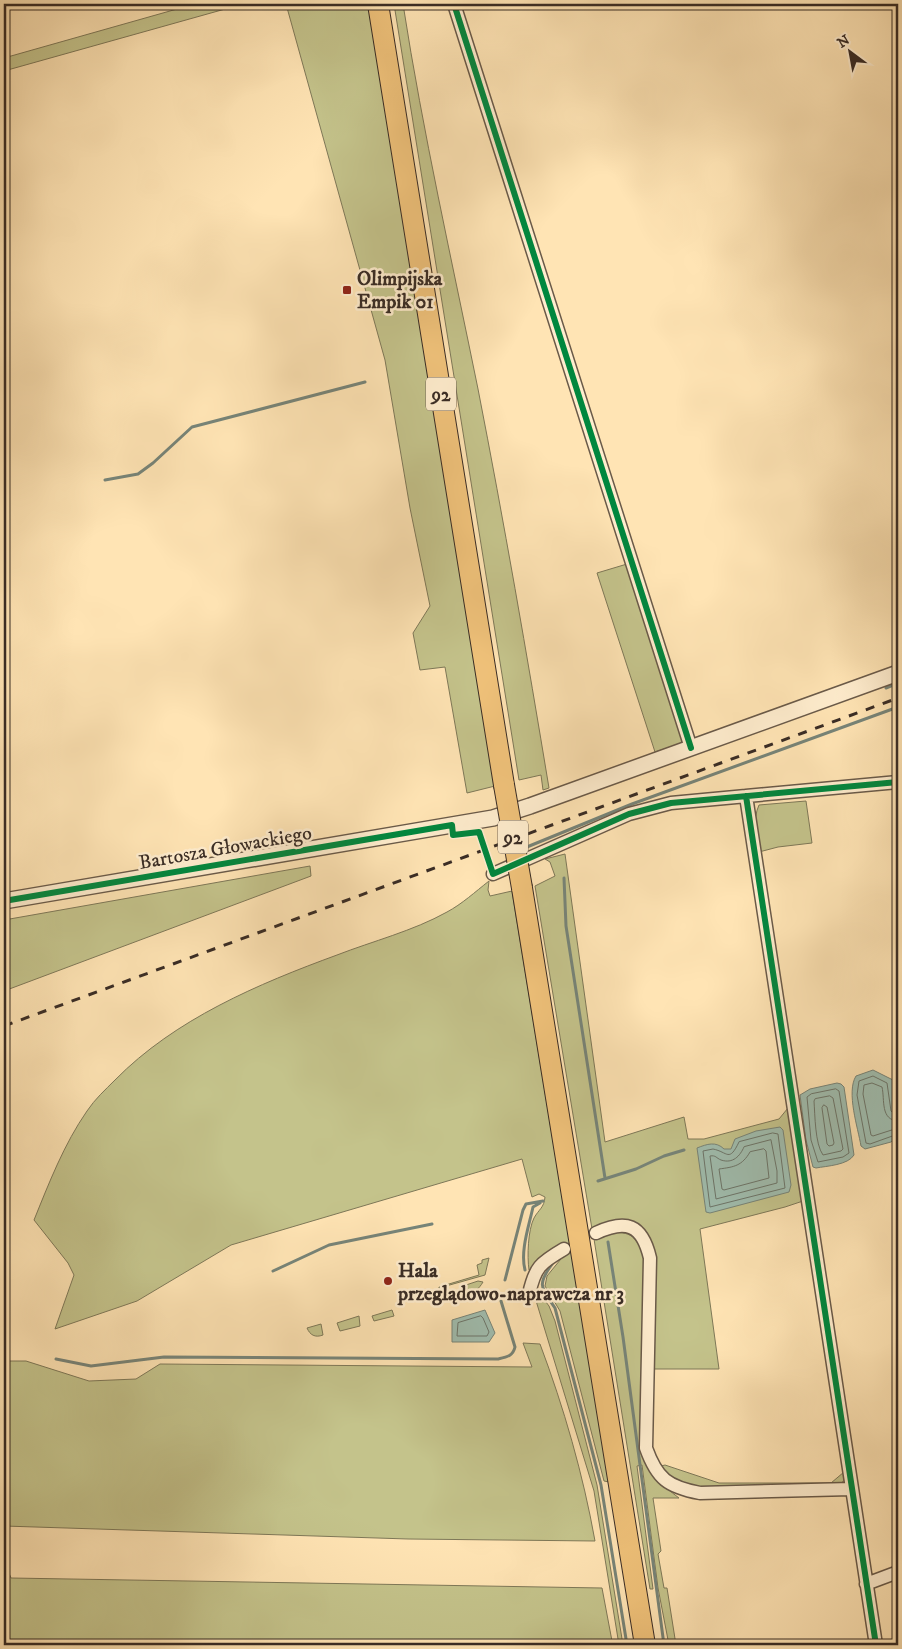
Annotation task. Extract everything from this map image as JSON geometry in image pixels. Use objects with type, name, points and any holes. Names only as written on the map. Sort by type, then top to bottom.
[{"type":"main road","name":"92","points":[[378,4],[645,1645]]},
{"type":"street","points":[[454,4],[691,748]]},
{"type":"street","name":"Bartosza Głowackiego","points":[[4,901],[494,818],[898,673]]},
{"type":"street","points":[[493,874],[629,814],[651,807],[671,803],[898,782]]},
{"type":"street","points":[[746,796],[876,1645]]},
{"type":"street","points":[[596,1233],[616,1225],[630,1227],[636,1230],[648,1250],[650,1258],[646,1448],[652,1464],[664,1479],[679,1489],[700,1493],[851,1489]]},
{"type":"street","points":[[529,1294],[539,1265],[564,1249]]},
{"type":"street","points":[[866,1584],[898,1572]]},
{"type":"shaded area","points":[[243,4],[4,71],[4,58],[177,9],[177,5]]},
{"type":"shaded area","points":[[286,4],[368,4],[495,786],[467,793],[445,667],[420,670],[413,633],[430,606],[410,508],[385,360]]},
{"type":"shaded area","points":[[394,4],[403,4],[429,149],[488,439],[549,788],[543,790],[541,775],[519,780]]},
{"type":"shaded area","points":[[627,564],[683,739],[680,744],[655,752],[597,573]]},
{"type":"shaded area","points":[[806,801],[812,843],[778,847],[759,852],[755,823],[759,805]]},
{"type":"shaded area","points":[[565,854],[605,1142],[684,1117],[688,1139],[704,1139],[779,1119],[788,1108],[803,1201],[700,1229],[719,1369],[650,1369],[642,1228],[623,1220],[592,1229],[535,886],[555,876],[550,862],[545,859]]},
{"type":"shaded area","points":[[310,866],[311,876],[4,991],[4,920]]},
{"type":"shaded area","points":[[489,881],[488,890],[490,896],[512,891],[609,1482],[604,1481],[560,1311],[545,1286],[547,1276],[565,1254],[558,1247],[539,1258],[532,1270],[529,1270],[530,1229],[534,1218],[544,1204],[545,1197],[539,1194],[532,1197],[522,1159],[231,1245],[137,1301],[55,1329],[74,1275],[68,1263],[34,1220],[71,1137],[93,1102],[139,1058],[191,1021],[277,978],[434,919],[458,905]]},
{"type":"shaded area","points":[[606,1232],[632,1236],[646,1259],[642,1452],[652,1473],[661,1484],[679,1498],[653,1498],[661,1551],[658,1554],[664,1588],[667,1588],[676,1645],[669,1645],[658,1588],[642,1465],[637,1466],[653,1589],[650,1589],[594,1239],[603,1236]]},
{"type":"shaded area","points":[[489,1258],[485,1275],[439,1288],[479,1275],[477,1265],[482,1263],[482,1260]]},
{"type":"shaded area","points":[[478,1281],[483,1282],[478,1289],[465,1294],[463,1286]]},
{"type":"shaded area","points":[[536,1289],[549,1306],[555,1321],[597,1485],[623,1645],[619,1645],[594,1491],[537,1304],[534,1293]]},
{"type":"shaded area","points":[[392,1310],[394,1316],[374,1321],[372,1316]]},
{"type":"shaded area","points":[[359,1316],[360,1326],[340,1331],[337,1323]]},
{"type":"shaded area","points":[[321,1324],[323,1335],[320,1336],[313,1335],[307,1328]]},
{"type":"shaded area","points":[[523,1343],[540,1344],[549,1368],[579,1466],[595,1541],[408,1539],[4,1526],[4,1361],[26,1361],[89,1381],[136,1379],[160,1364],[532,1367]]},
{"type":"shaded area","points":[[665,1465],[719,1483],[831,1483],[844,1472],[845,1480],[838,1485],[704,1488],[676,1482],[657,1467]]},
{"type":"shaded area","points":[[4,1561],[11,1578],[602,1588],[612,1641],[417,1641],[416,1645],[4,1645]]},
{"type":"water","points":[[873,1070],[893,1080],[898,1136],[891,1142],[865,1149],[861,1146],[852,1091],[856,1076]]},
{"type":"water","points":[[837,1083],[844,1087],[854,1155],[842,1163],[816,1168],[813,1167],[806,1140],[800,1095],[810,1089]]},
{"type":"water","points":[[780,1127],[783,1130],[791,1185],[789,1192],[710,1213],[706,1212],[697,1148],[711,1144],[721,1146],[724,1149],[731,1149],[735,1139],[756,1131]]},
{"type":"water","points":[[485,1310],[495,1333],[489,1342],[452,1342],[452,1320]]},
{"type":"waterway","points":[[105,480],[138,474],[153,463],[192,427],[365,382]]},
{"type":"waterway","points":[[886,688],[898,683]]},
{"type":"waterway","points":[[522,849],[632,804],[898,707]]},
{"type":"waterway","points":[[564,878],[566,926],[605,1178]]},
{"type":"waterway","points":[[598,1181],[636,1169],[664,1156],[684,1150]]},
{"type":"waterway","points":[[505,1280],[523,1210],[526,1204],[543,1201]]},
{"type":"waterway","points":[[525,1270],[524,1247],[527,1230],[533,1207],[540,1203]]},
{"type":"waterway","points":[[273,1271],[329,1245],[432,1224]]},
{"type":"waterway","points":[[608,1242],[623,1337],[664,1645]]},
{"type":"waterway","points":[[552,1264],[542,1282],[544,1291],[555,1308],[601,1485],[627,1645]]},
{"type":"waterway","points":[[56,1359],[91,1366],[164,1357],[498,1359],[507,1357],[515,1347],[501,1301]]},
{"type":"railway","points":[[4,1026],[898,698]]},
{"type":"cycle path","points":[[454,4],[691,748]]},
{"type":"cycle path","points":[[4,901],[452,825],[453,835],[479,832],[493,874],[629,814],[671,803],[898,782]]},
{"type":"cycle path","points":[[746,796],[876,1645]]},
{"type":"place","name":"Olimpijska Empik 01","points":[[347,290]]},
{"type":"place","name":"Hala przeglądowo-naprawcza nr 3","points":[[388,1281]]}]
